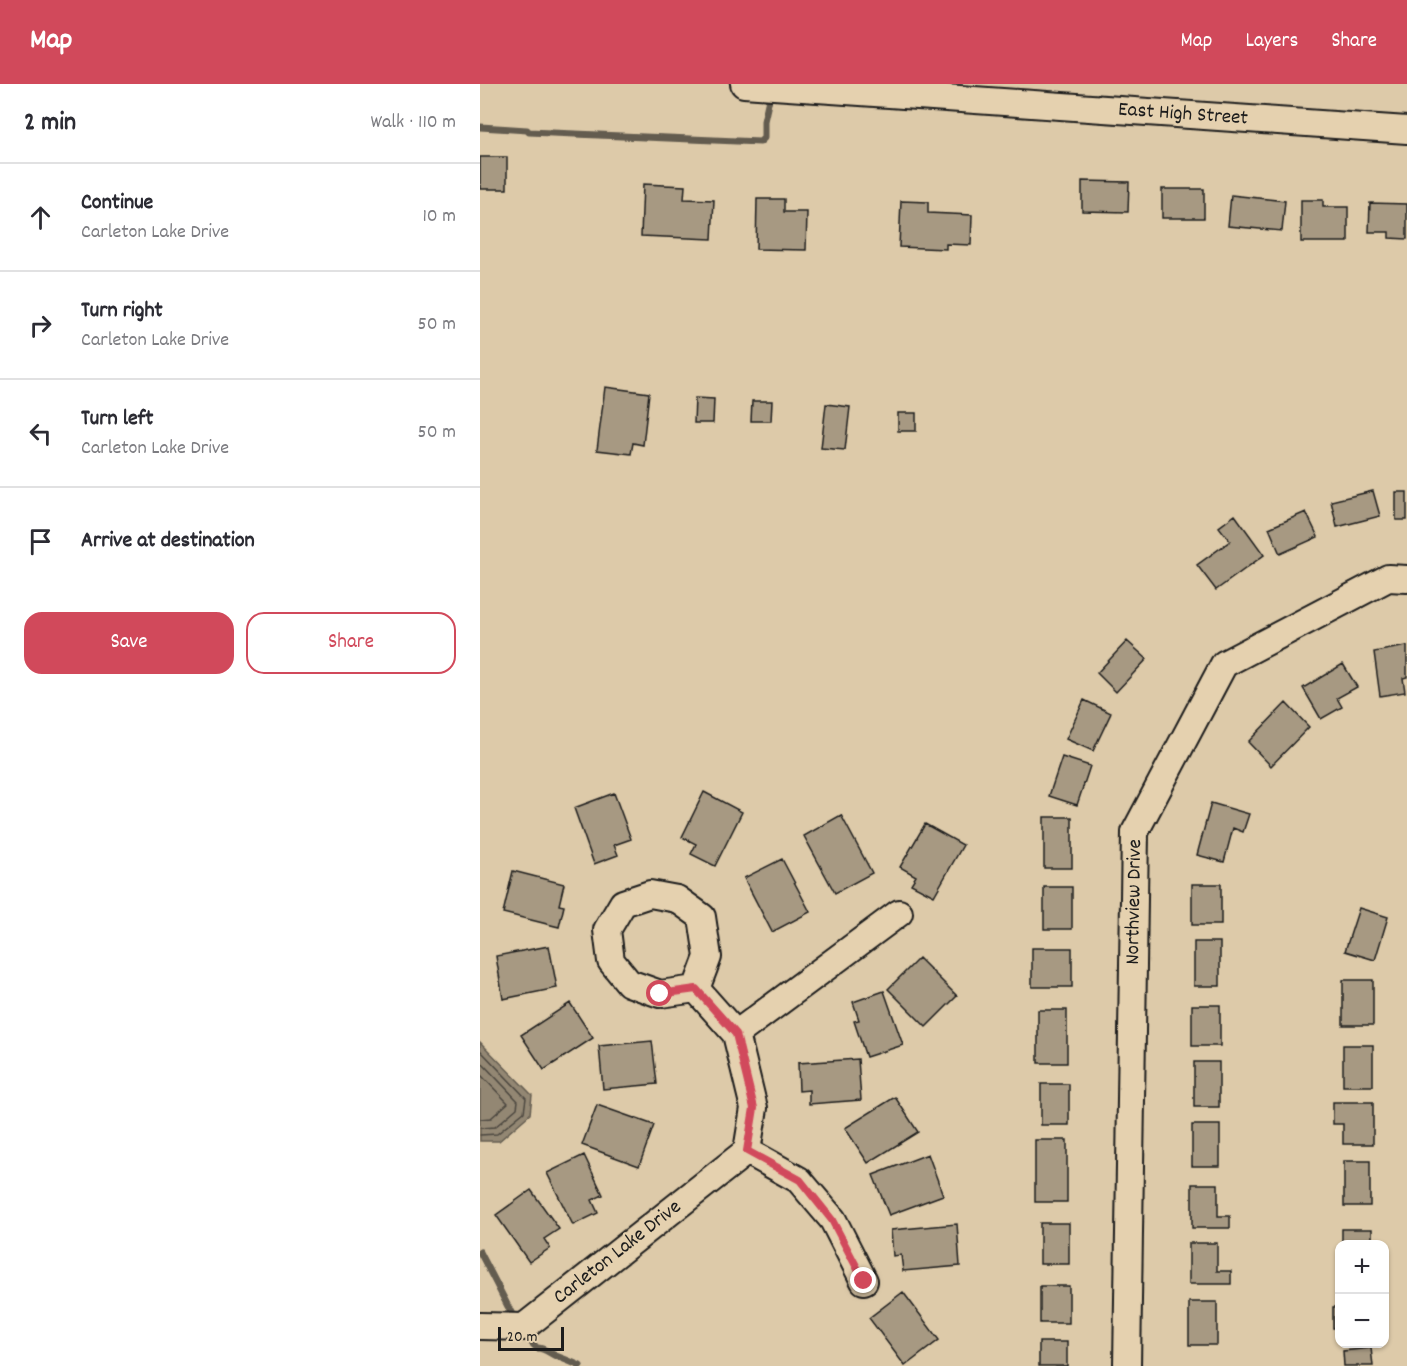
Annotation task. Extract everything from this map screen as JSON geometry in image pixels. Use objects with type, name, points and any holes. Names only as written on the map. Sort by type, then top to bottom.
[{"type":"street","name":"East High Street","points":[[744,84],[1407,130]]},
{"type":"street","name":"Northview Drive","points":[[1127,1366],[1135,832],[1224,664],[1388,578],[1407,579]]},
{"type":"street","points":[[650,894],[668,897],[677,899],[702,917],[708,957],[696,989],[660,994],[628,983],[611,961],[607,930],[623,903],[650,894]]},
{"type":"street","points":[[736,1034],[899,913]]},
{"type":"street","points":[[696,989],[736,1034],[754,1108],[747,1151],[800,1180],[832,1220],[864,1281]]},
{"type":"street","name":"Carleton Lake Drive","points":[[480,1326],[524,1327],[747,1151]]},
{"type":"water","points":[[480,1042],[532,1095],[530,1114],[499,1141],[480,1141]]},
{"type":"building","points":[[480,157],[507,157],[507,189],[480,189]]},
{"type":"building","points":[[1082,181],[1129,182],[1128,212],[1082,211]]},
{"type":"building","points":[[643,184],[685,186],[684,199],[714,200],[712,239],[641,236]]},
{"type":"building","points":[[1162,189],[1204,189],[1204,218],[1162,218]]},
{"type":"building","points":[[1231,195],[1285,201],[1282,231],[1228,226]]},
{"type":"building","points":[[757,199],[784,199],[784,212],[807,212],[806,250],[756,249]]},
{"type":"building","points":[[1301,200],[1323,200],[1323,207],[1348,207],[1348,242],[1301,242]]},
{"type":"building","points":[[901,201],[928,202],[928,213],[972,215],[971,245],[946,244],[946,249],[899,247]]},
{"type":"building","points":[[1370,203],[1407,204],[1407,239],[1389,238],[1389,232],[1369,232]]},
{"type":"building","points":[[605,387],[649,393],[643,445],[633,443],[631,454],[597,450]]},
{"type":"building","points":[[695,398],[714,399],[713,423],[694,423]]},
{"type":"building","points":[[752,401],[772,401],[771,421],[751,421]]},
{"type":"building","points":[[826,404],[850,407],[845,450],[821,448]]},
{"type":"building","points":[[898,413],[916,413],[916,431],[898,431]]},
{"type":"building","points":[[1373,491],[1380,516],[1337,527],[1331,501]]},
{"type":"building","points":[[1396,492],[1407,492],[1407,520],[1396,520]]},
{"type":"building","points":[[1306,512],[1318,537],[1280,554],[1269,528]]},
{"type":"building","points":[[1235,515],[1264,555],[1216,590],[1197,565],[1230,541],[1219,527]]},
{"type":"building","points":[[1127,641],[1147,659],[1116,692],[1097,673]]},
{"type":"building","points":[[1407,646],[1407,677],[1403,678],[1405,692],[1380,696],[1374,652]]},
{"type":"building","points":[[1343,664],[1357,687],[1337,698],[1342,707],[1321,719],[1303,688]]},
{"type":"building","points":[[1084,700],[1111,713],[1093,751],[1066,739]]},
{"type":"building","points":[[1286,703],[1309,727],[1271,766],[1248,742]]},
{"type":"building","points":[[1062,757],[1090,766],[1077,805],[1049,796]]},
{"type":"building","points":[[704,792],[742,812],[715,866],[691,854],[696,844],[682,837]]},
{"type":"building","points":[[614,793],[631,839],[614,845],[618,855],[594,864],[574,808]]},
{"type":"building","points":[[1211,803],[1249,814],[1243,832],[1233,828],[1224,862],[1197,855]]},
{"type":"building","points":[[841,815],[872,873],[835,893],[804,836]]},
{"type":"building","points":[[1044,817],[1072,817],[1072,868],[1044,868]]},
{"type":"building","points":[[925,824],[963,845],[934,896],[911,884],[916,876],[900,867]]},
{"type":"building","points":[[782,859],[810,912],[772,932],[744,878]]},
{"type":"building","points":[[513,871],[564,884],[559,905],[564,906],[559,927],[503,913]]},
{"type":"building","points":[[1192,884],[1221,884],[1221,925],[1192,925]]},
{"type":"building","points":[[1044,887],[1072,887],[1072,929],[1044,929]]},
{"type":"building","points":[[1359,908],[1388,917],[1375,960],[1345,951]]},
{"type":"building","points":[[1194,942],[1220,942],[1220,986],[1194,986]]},
{"type":"building","points":[[549,946],[557,988],[503,999],[496,956]]},
{"type":"building","points":[[1032,948],[1072,948],[1072,987],[1032,987]]},
{"type":"building","points":[[919,958],[957,996],[926,1027],[888,989]]},
{"type":"building","points":[[1343,980],[1373,980],[1373,1025],[1343,1025]]},
{"type":"building","points":[[884,991],[903,1045],[866,1057],[854,1021],[859,1020],[853,1002]]},
{"type":"building","points":[[570,1003],[593,1038],[544,1070],[521,1035]]},
{"type":"building","points":[[1192,1005],[1220,1005],[1220,1046],[1192,1046]]},
{"type":"building","points":[[1038,1010],[1067,1010],[1067,1063],[1038,1063]]},
{"type":"building","points":[[652,1041],[657,1084],[603,1089],[599,1046]]},
{"type":"building","points":[[1343,1045],[1373,1045],[1373,1086],[1343,1086]]},
{"type":"building","points":[[858,1059],[861,1100],[809,1104],[809,1090],[799,1091],[798,1063]]},
{"type":"building","points":[[1194,1062],[1219,1062],[1219,1107],[1194,1107]]},
{"type":"building","points":[[1041,1084],[1069,1084],[1069,1125],[1041,1125]]},
{"type":"building","points":[[895,1097],[918,1132],[868,1163],[845,1128]]},
{"type":"building","points":[[1333,1102],[1373,1102],[1373,1144],[1343,1144],[1343,1124],[1333,1124]]},
{"type":"building","points":[[597,1105],[654,1125],[639,1166],[582,1145]]},
{"type":"building","points":[[1192,1125],[1220,1125],[1220,1166],[1192,1166]]},
{"type":"building","points":[[1035,1140],[1067,1140],[1067,1202],[1035,1202]]},
{"type":"building","points":[[928,1154],[943,1195],[889,1215],[873,1175]]},
{"type":"building","points":[[584,1155],[603,1195],[592,1200],[598,1213],[573,1225],[547,1173]]},
{"type":"building","points":[[1344,1161],[1370,1161],[1370,1206],[1344,1206]]},
{"type":"building","points":[[1192,1184],[1218,1184],[1218,1216],[1230,1216],[1230,1228],[1192,1228]]},
{"type":"building","points":[[531,1190],[559,1229],[544,1239],[550,1248],[529,1262],[496,1215]]},
{"type":"building","points":[[1040,1223],[1069,1223],[1069,1264],[1040,1264]]},
{"type":"building","points":[[957,1224],[960,1266],[903,1271],[901,1255],[893,1256],[891,1230]]},
{"type":"building","points":[[1342,1229],[1372,1229],[1372,1240],[1342,1240]]},
{"type":"building","points":[[1189,1243],[1217,1243],[1217,1271],[1231,1271],[1231,1284],[1189,1284]]},
{"type":"building","points":[[1040,1286],[1069,1286],[1069,1323],[1040,1323]]},
{"type":"building","points":[[903,1292],[939,1340],[905,1366],[869,1318]]},
{"type":"building","points":[[1189,1302],[1217,1302],[1217,1345],[1189,1345]]},
{"type":"building","points":[[1333,1307],[1335,1307],[1335,1328],[1333,1328]]},
{"type":"building","points":[[1039,1342],[1067,1342],[1067,1366],[1039,1366]]},
{"type":"building","points":[[1371,1348],[1373,1366],[1344,1366],[1343,1351]]},
{"type":"waterway","points":[[480,127],[529,132],[760,142],[764,138],[764,121],[771,90]]},
{"type":"waterway","points":[[480,1252],[516,1322]]},
{"type":"waterway","points":[[521,1332],[537,1348],[580,1366]]},
{"type":"route","points":[[660,994],[696,989],[736,1034],[754,1108],[747,1151],[800,1180],[832,1220],[864,1281]]}]
